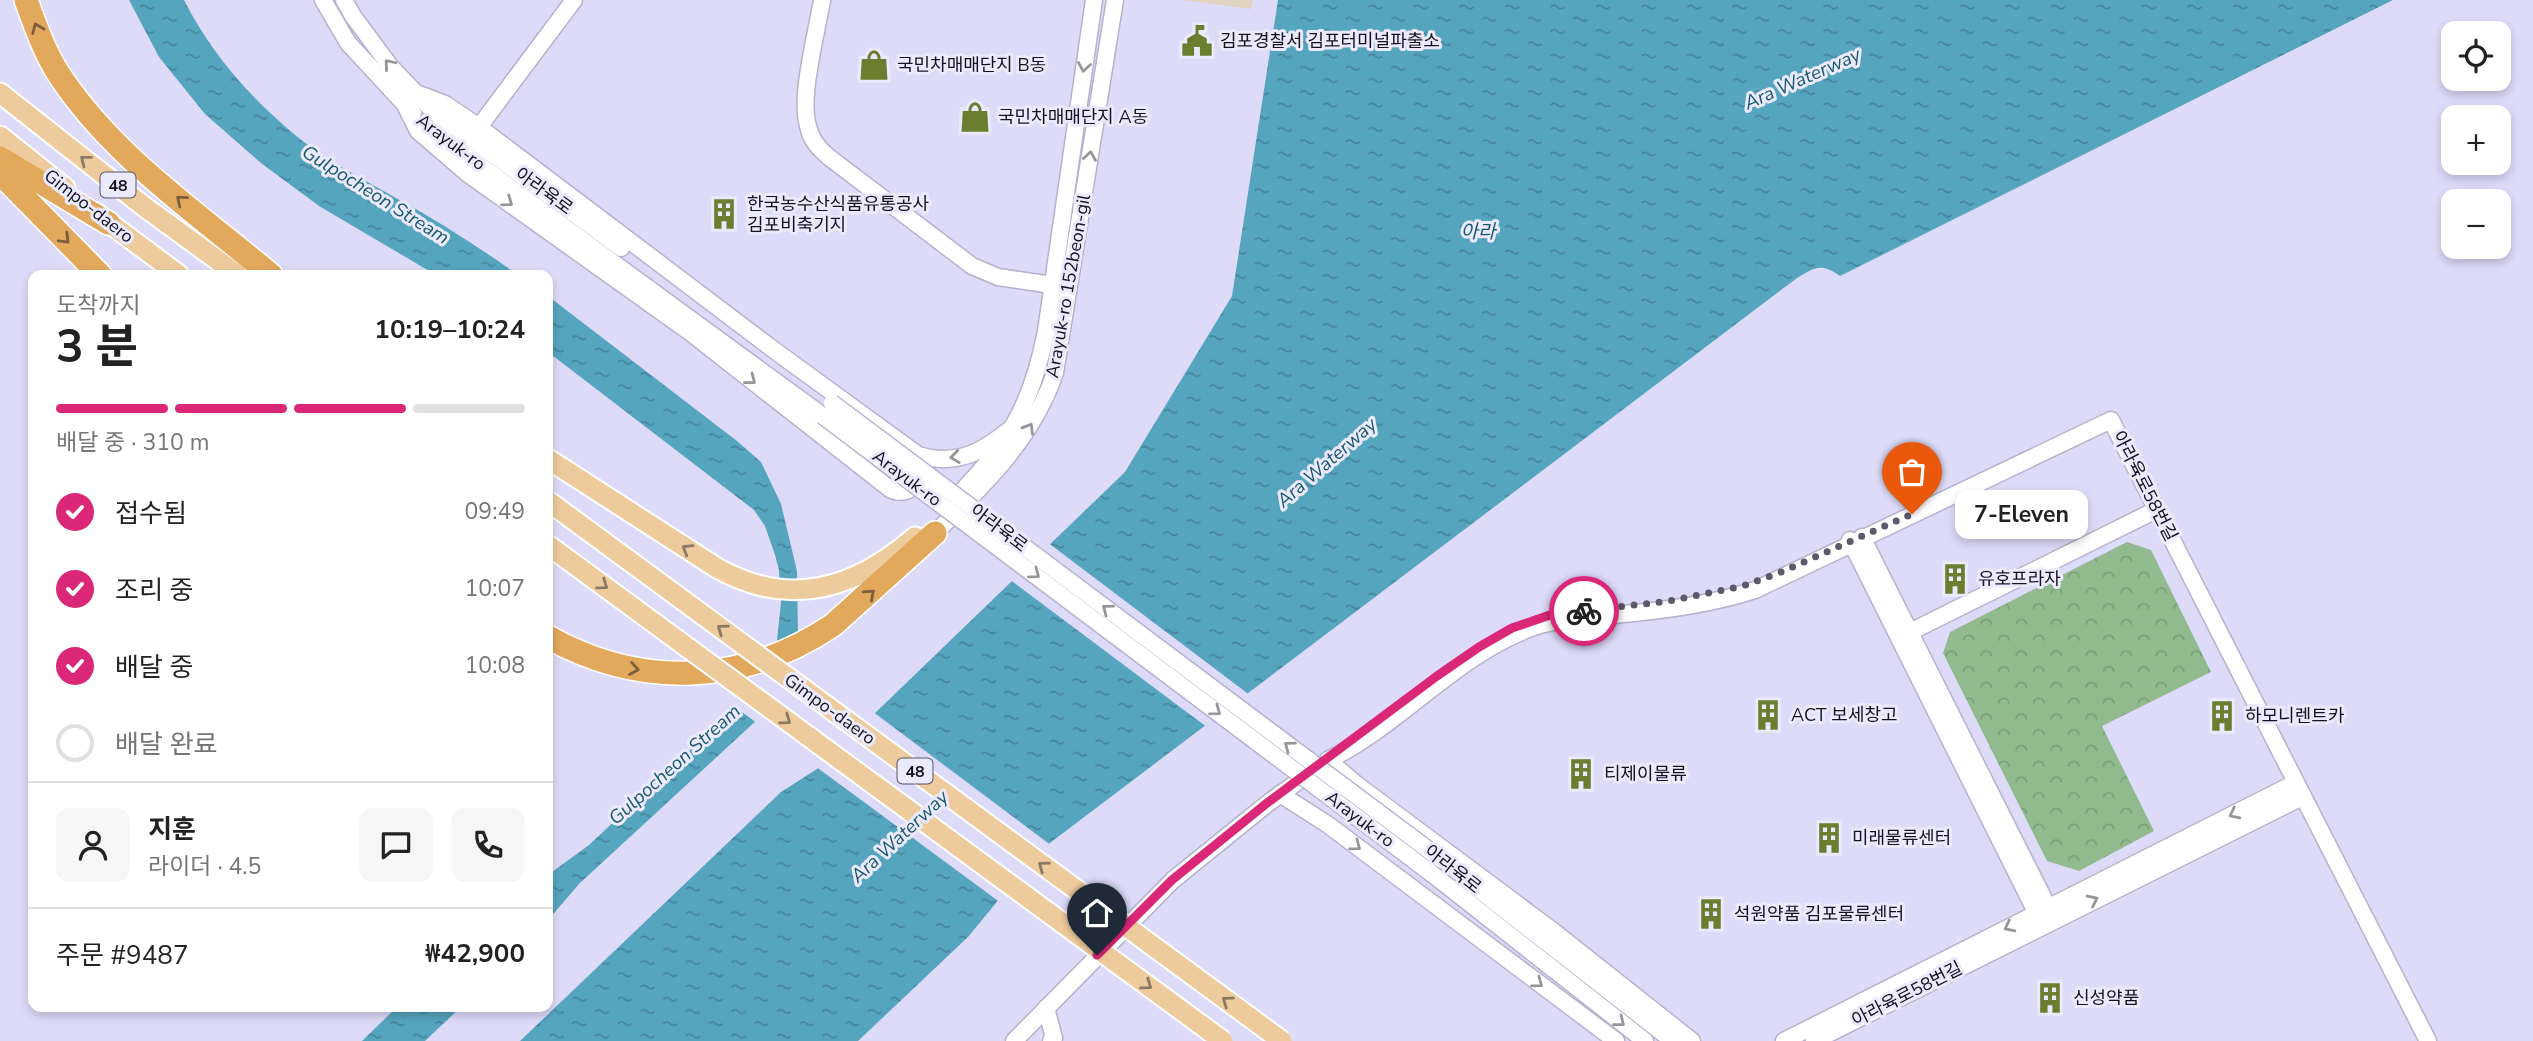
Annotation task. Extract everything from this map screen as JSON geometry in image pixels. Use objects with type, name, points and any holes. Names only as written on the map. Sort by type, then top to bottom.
[{"type":"highway","points":[[26,0],[58,72],[93,120],[140,166],[265,270]]},
{"type":"highway","points":[[0,158],[108,223]]},
{"type":"highway","points":[[0,173],[95,270]]},
{"type":"highway","points":[[553,640],[609,664],[656,672],[714,672],[742,668],[769,660],[817,636],[858,604],[931,530]]},
{"type":"main road","name":"Gimpo-daero","points":[[0,93],[146,208],[230,270]]},
{"type":"main road","name":"Gimpo-daero","points":[[0,136],[108,223],[172,270]]},
{"type":"main road","points":[[146,208],[228,251],[256,270]]},
{"type":"main road","points":[[553,462],[724,572],[747,582],[783,589],[816,589],[835,585],[866,572],[931,530]]},
{"type":"main road","name":"Gimpo-daero","points":[[553,506],[1282,1041]]},
{"type":"main road","name":"Gimpo-daero","points":[[553,549],[1223,1041]]},
{"type":"street","name":"Arayuk-ro","points":[[323,0],[348,43],[411,100],[428,127],[828,409],[1437,867],[1645,1041]]},
{"type":"street","points":[[344,0],[411,100],[418,131],[468,174],[691,333],[890,489],[901,493],[914,486],[922,472],[918,457],[908,446]]},
{"type":"street","points":[[480,127],[574,0]]},
{"type":"street","points":[[822,0],[805,103],[807,124],[815,144],[972,266],[998,277],[1052,285]]},
{"type":"street","name":"Arayuk-ro 152beon-gil","points":[[931,530],[980,474],[1014,426],[1031,390],[1038,367],[1052,285],[1094,0]]},
{"type":"street","name":"Arayuk-ro 152beon-gil","points":[[931,530],[990,479],[1017,446],[1039,410],[1055,373],[1115,0]]},
{"type":"street","points":[[411,100],[445,104],[480,127],[774,350],[918,455],[929,459],[957,458],[981,451],[1014,426]]},
{"type":"street","name":"아라육로58번길","points":[[1014,1041],[1172,880],[1280,794],[1328,760],[1348,741],[1479,647],[1512,628],[1550,615],[1669,601],[1725,591],[1779,573],[2112,421],[2428,1041]]},
{"type":"street","points":[[1910,632],[2157,510]]},
{"type":"street","points":[[1855,540],[1910,632],[2045,916]]},
{"type":"street","points":[[1855,540],[2045,916]]},
{"type":"street","points":[[1328,760],[1356,784],[1553,931],[1692,1041]]},
{"type":"street","points":[[1327,824],[1331,807],[1356,784]]},
{"type":"street","name":"아라육로58번길","points":[[1814,1041],[2045,916],[2299,790]]},
{"type":"street","points":[[1280,794],[1327,824],[1616,1041]]},
{"type":"street","name":"아라육로","points":[[1437,867],[1673,1041]]},
{"type":"street","points":[[1784,1041],[2045,916]]},
{"type":"street","points":[[1046,1008],[1054,1038],[1051,1041]]},
{"type":"shaded area","points":[[1184,0],[1253,0],[1251,9]]},
{"type":"green space","points":[[2127,542],[2151,550],[2211,672],[2102,726],[2154,831],[2079,871],[2047,861],[1943,653],[1950,632]]},
{"type":"water","name":"Gulpocheon Stream","points":[[129,0],[184,0],[207,39],[234,76],[300,139],[334,163],[427,216],[511,270],[428,270],[319,206],[261,163],[205,114],[159,57]]},
{"type":"water","name":"아라","points":[[1278,0],[2393,0],[1840,276],[1828,269],[1819,268],[1797,278],[1038,852],[968,937],[858,1041],[520,1041],[781,792],[817,769],[1125,472],[1232,296]]},
{"type":"water","points":[[553,300],[761,462],[781,504],[797,571],[798,640],[771,707],[580,883],[553,914],[553,871],[589,845],[755,689],[776,650],[781,602],[779,570],[765,526],[754,510],[553,356]]},
{"type":"water","points":[[392,1012],[456,1012],[425,1041],[362,1041]]},
{"type":"pier","points":[[1047,542],[1251,696],[1208,728],[1009,579]]},
{"type":"pier","points":[[774,639],[799,658],[799,663],[794,680],[758,724],[734,706],[753,687],[766,668]]},
{"type":"pier","points":[[872,711],[1052,846],[1040,855],[1001,903],[815,766]]},
{"type":"way so far","points":[[1584,611],[1669,601],[1743,586],[1779,573],[1912,514]]},
{"type":"place","name":"김포경찰서 김포터미널파출소","points":[[1197,41]]},
{"type":"place","name":"국민차매매단지 B동","points":[[874,65]]},
{"type":"place","name":"국민차매매단지 A동","points":[[975,117]]},
{"type":"place","name":"한국농수산식품유통공사 김포비축기지","points":[[724,214]]},
{"type":"place","name":"7-Eleven","points":[[1912,514]]},
{"type":"place","name":"유호프라자","points":[[1955,579]]},
{"type":"place","name":"ACT 보세창고","points":[[1768,715]]},
{"type":"place","name":"하모니렌트카","points":[[2222,716]]},
{"type":"place","name":"티제이물류","points":[[1581,774]]},
{"type":"place","name":"미래물류센터","points":[[1829,838]]},
{"type":"place","name":"석원약품 김포물류센터","points":[[1711,914]]},
{"type":"place","name":"신성약품","points":[[2050,998]]},
{"type":"route","points":[[1097,955],[1172,880],[1267,803],[1437,676],[1494,637],[1512,628],[1550,615],[1584,611]]},
{"type":"water label","name":"Ara Waterway","points":[[1802,78]]},
{"type":"water label","name":"Ara Waterway","points":[[1326,462]]},
{"type":"water label","name":"Ara Waterway","points":[[899,836]]}]
